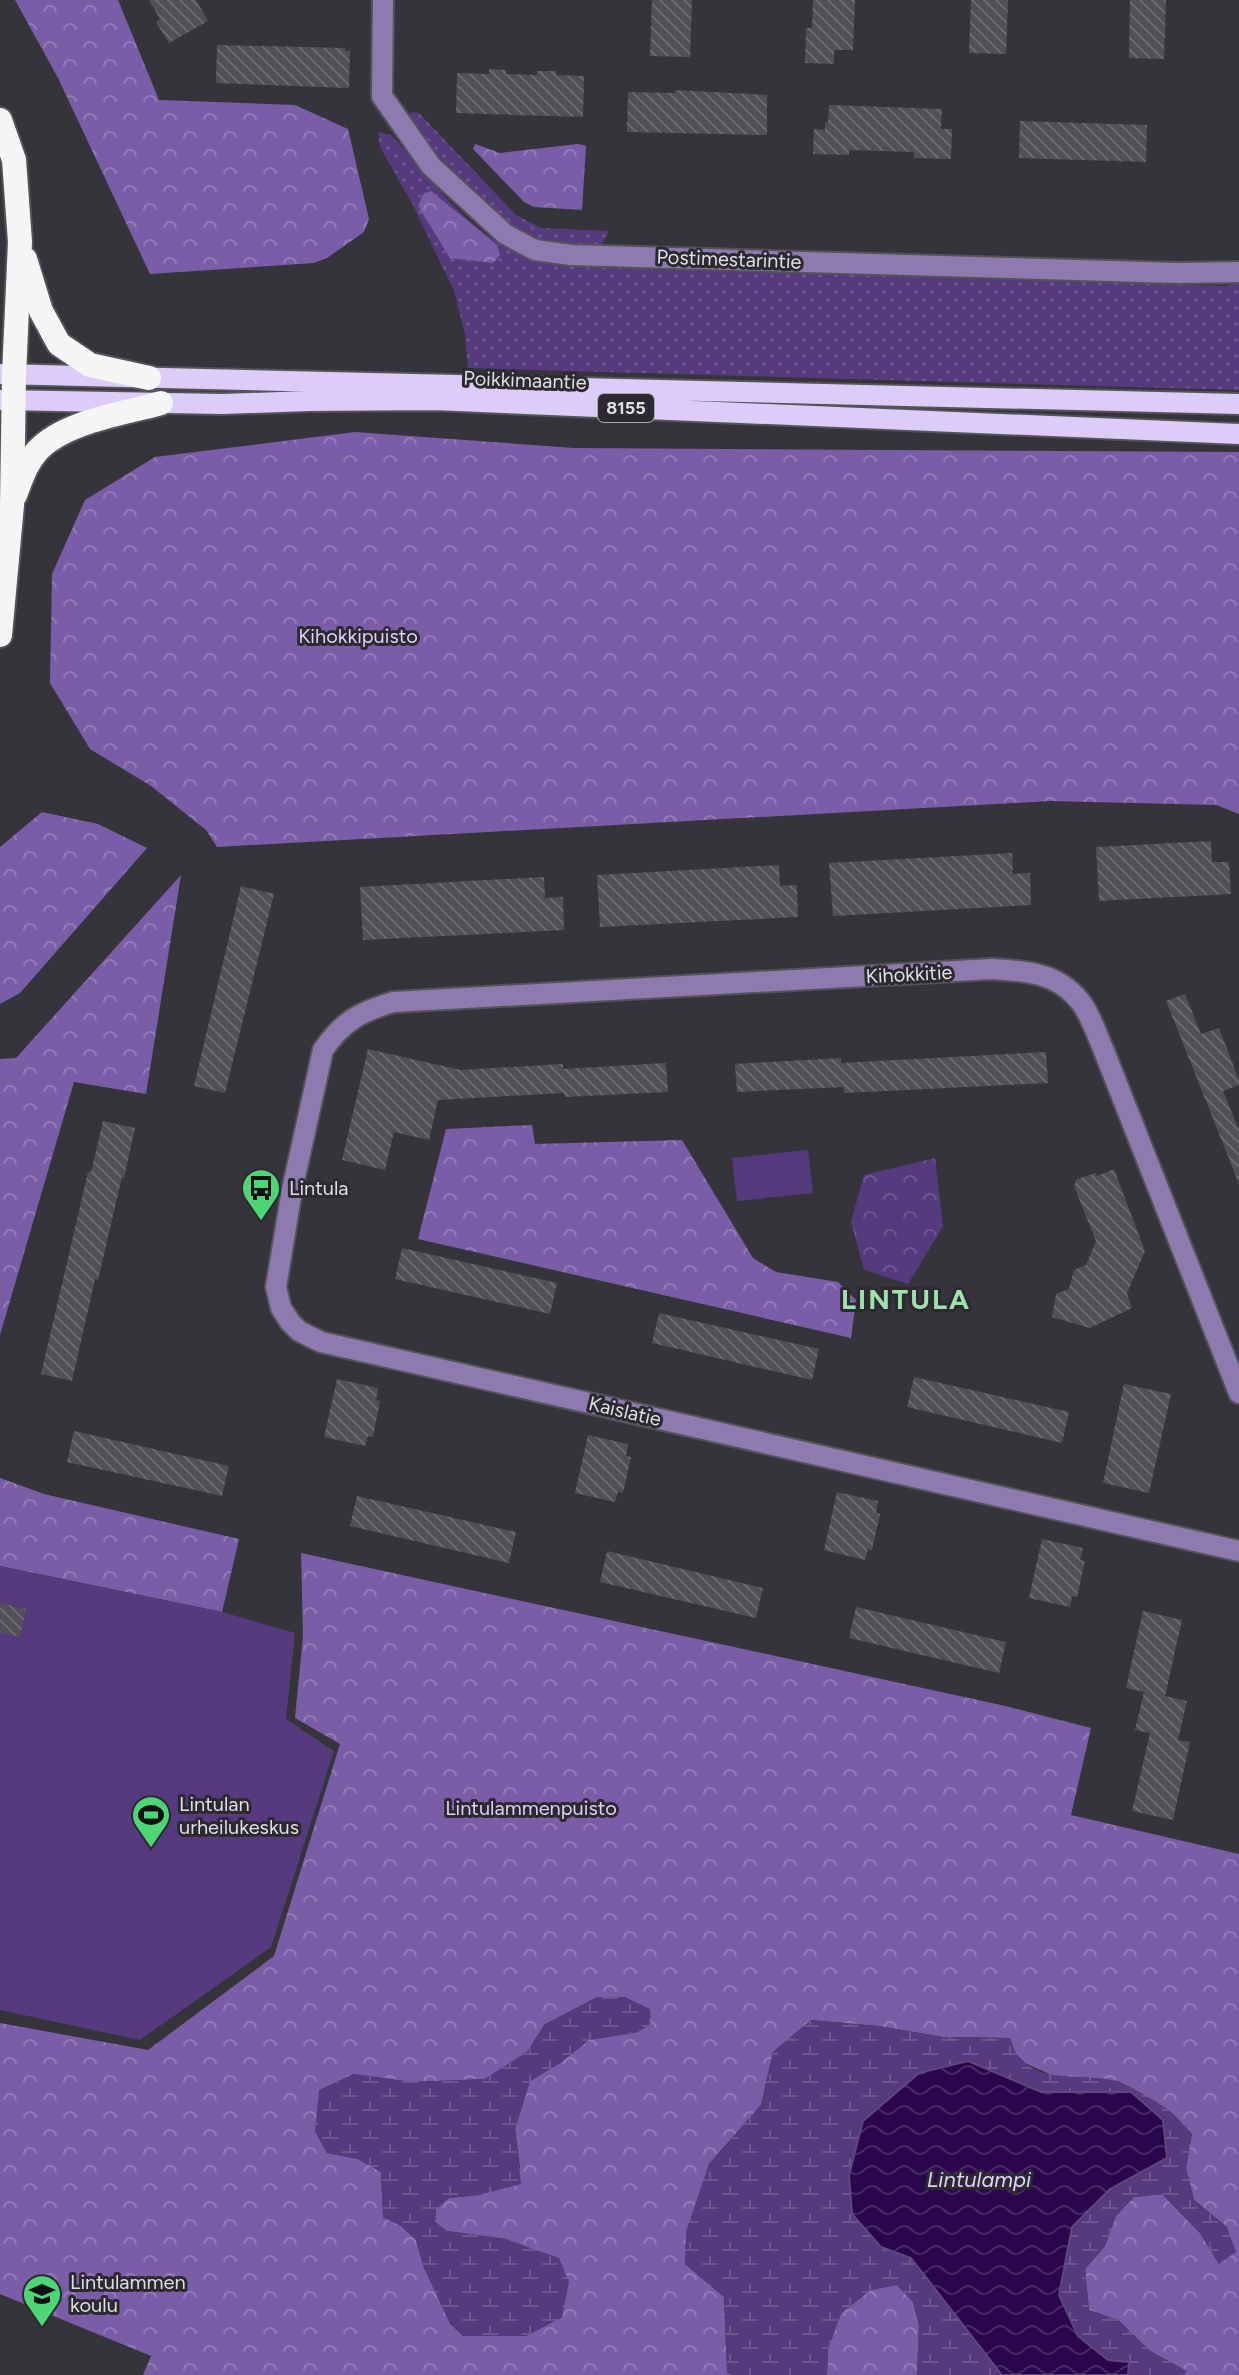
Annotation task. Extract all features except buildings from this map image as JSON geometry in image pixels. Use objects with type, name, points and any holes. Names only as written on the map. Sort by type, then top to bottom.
[{"type":"highway","points":[[0,120],[14,160],[20,242],[7,375],[12,505],[0,635]]},
{"type":"highway","points":[[20,242],[41,311],[59,344],[90,365],[149,378]]},
{"type":"highway","points":[[12,505],[25,470],[36,452],[55,435],[86,423],[161,403]]},
{"type":"main road","name":"Poikkimaantie","points":[[7,375],[1239,404]]},
{"type":"main road","name":"Poikkimaantie","points":[[6,400],[223,404],[434,400],[1239,434]]},
{"type":"street","name":"Postimestarintie","points":[[383,0],[382,96],[431,166],[505,234],[535,250],[571,255],[1177,273],[1239,272]]},
{"type":"street","name":"Kihokkitie","points":[[323,1050],[334,1034],[351,1019],[366,1010],[393,1002],[992,969],[1029,971],[1054,980],[1080,1000],[1104,1051],[1239,1393]]},
{"type":"street","name":"Kaislatie","points":[[323,1050],[292,1190],[276,1287],[281,1308],[299,1331],[321,1342],[1239,1551]]},
{"type":"green space","points":[[15,0],[118,0],[159,100],[295,105],[348,129],[369,219],[364,232],[327,258],[314,263],[150,274],[58,78]]},
{"type":"green space","points":[[412,112],[419,113],[516,215],[541,228],[609,231],[602,244],[546,242],[512,228],[478,200],[447,166],[406,116]]},
{"type":"green space","points":[[378,132],[391,135],[440,191],[477,227],[519,253],[550,262],[616,268],[1225,286],[1239,283],[1239,390],[468,368],[465,334],[454,291],[413,205],[380,147]]},
{"type":"green space","points":[[475,144],[500,153],[578,144],[586,146],[582,210],[534,207],[524,202],[473,149]]},
{"type":"green space","points":[[431,191],[497,245],[500,255],[493,263],[450,258],[418,206],[424,193]]},
{"type":"green space","name":"Kihokkipuisto","points":[[355,432],[574,448],[1239,452],[1239,814],[1216,805],[1050,801],[217,847],[206,830],[151,786],[90,749],[50,683],[52,574],[85,500],[155,457]]},
{"type":"green space","points":[[42,812],[98,824],[147,848],[20,993],[0,1004],[0,847]]},
{"type":"green space","points":[[181,875],[146,1094],[74,1082],[0,1335],[0,1059],[16,1058]]},
{"type":"green space","points":[[532,1125],[535,1144],[682,1140],[753,1258],[776,1272],[838,1282],[856,1300],[851,1338],[418,1239],[446,1129]]},
{"type":"green space","points":[[808,1150],[813,1193],[737,1201],[732,1158]]},
{"type":"green space","points":[[935,1158],[943,1226],[908,1284],[864,1270],[851,1222],[864,1175]]},
{"type":"green space","points":[[0,1478],[44,1494],[239,1539],[222,1612],[0,1566]]},
{"type":"green space","name":"Lintulammenpuisto","points":[[301,1553],[1001,1705],[1091,1728],[1071,1815],[1239,1854],[1239,2375],[1184,2375],[1186,2371],[1150,2351],[1118,2320],[1089,2310],[1085,2269],[1105,2246],[1116,2216],[1134,2197],[1162,2194],[1200,2233],[1219,2264],[1227,2227],[1194,2200],[1186,2168],[1192,2134],[1118,2081],[1056,2077],[1025,2063],[1015,2053],[1010,2038],[943,2037],[878,2026],[811,2020],[773,2052],[761,2105],[709,2164],[685,2264],[724,2297],[727,2373],[734,2375],[143,2375],[151,2356],[0,2294],[0,2023],[148,2050],[274,1956],[340,1744],[295,1718],[303,1636]],"holes":[[[545,2024],[638,2032],[589,2040],[530,2081],[515,2129],[520,2168],[479,2195],[449,2198],[436,2209],[435,2222],[447,2231],[506,2239],[562,2317],[526,2336],[463,2336],[424,2268],[416,2240],[401,2226],[383,2217],[381,2172],[358,2159],[327,2153],[315,2131],[353,2074],[412,2082],[485,2079],[527,2052]]]},
{"type":"green space","name":"Lintulan urheilukeskus","points":[[0,1566],[222,1612],[295,1633],[286,1719],[334,1751],[271,1947],[140,2040],[0,2010]]},
{"type":"green space","points":[[597,1997],[625,1997],[650,2009],[651,2024],[638,2032],[589,2040],[530,2081],[515,2129],[521,2184],[479,2195],[449,2198],[436,2209],[435,2222],[447,2231],[506,2239],[559,2258],[569,2282],[562,2317],[526,2336],[463,2336],[450,2324],[424,2268],[416,2240],[401,2226],[383,2217],[381,2172],[358,2159],[327,2153],[315,2131],[319,2090],[353,2074],[412,2082],[485,2079],[527,2052],[545,2024]]},
{"type":"green space","points":[[811,2020],[878,2026],[943,2037],[1010,2038],[1017,2054],[1027,2065],[1054,2075],[1116,2081],[1173,2114],[1192,2134],[1186,2168],[1194,2200],[1227,2227],[1236,2252],[1219,2264],[1200,2233],[1162,2194],[1134,2197],[1116,2216],[1105,2246],[1085,2269],[1089,2310],[1118,2320],[1150,2351],[1187,2371],[1184,2375],[1128,2375],[1128,2362],[1108,2360],[1078,2336],[1059,2296],[1072,2227],[1110,2189],[1166,2158],[1131,2092],[1041,2092],[968,2061],[881,2247],[911,2258],[1002,2375],[917,2375],[919,2325],[913,2302],[897,2285],[871,2290],[841,2313],[828,2349],[827,2375],[727,2373],[724,2297],[685,2264],[686,2231],[709,2164],[761,2105],[773,2052]]},
{"type":"green space","points":[[897,2285],[913,2302],[919,2325],[917,2375],[827,2375],[828,2349],[841,2313],[871,2290]]},
{"type":"water","name":"Lintulampi","points":[[968,2061],[1041,2092],[1131,2092],[1163,2120],[1167,2158],[1110,2189],[1072,2227],[1059,2295],[1078,2336],[1108,2360],[1129,2362],[1128,2375],[1002,2375],[911,2258],[881,2247],[852,2214],[849,2175],[863,2121],[919,2073]]},
{"type":"place","name":"Lintula","points":[[261,1222]]},
{"type":"place","name":"Lintulan urheilukeskus","points":[[151,1849]]},
{"type":"place","name":"Lintulammen koulu","points":[[42,2328]]},
{"type":"district","name":"LINTULA","points":[[906,1299]]}]
